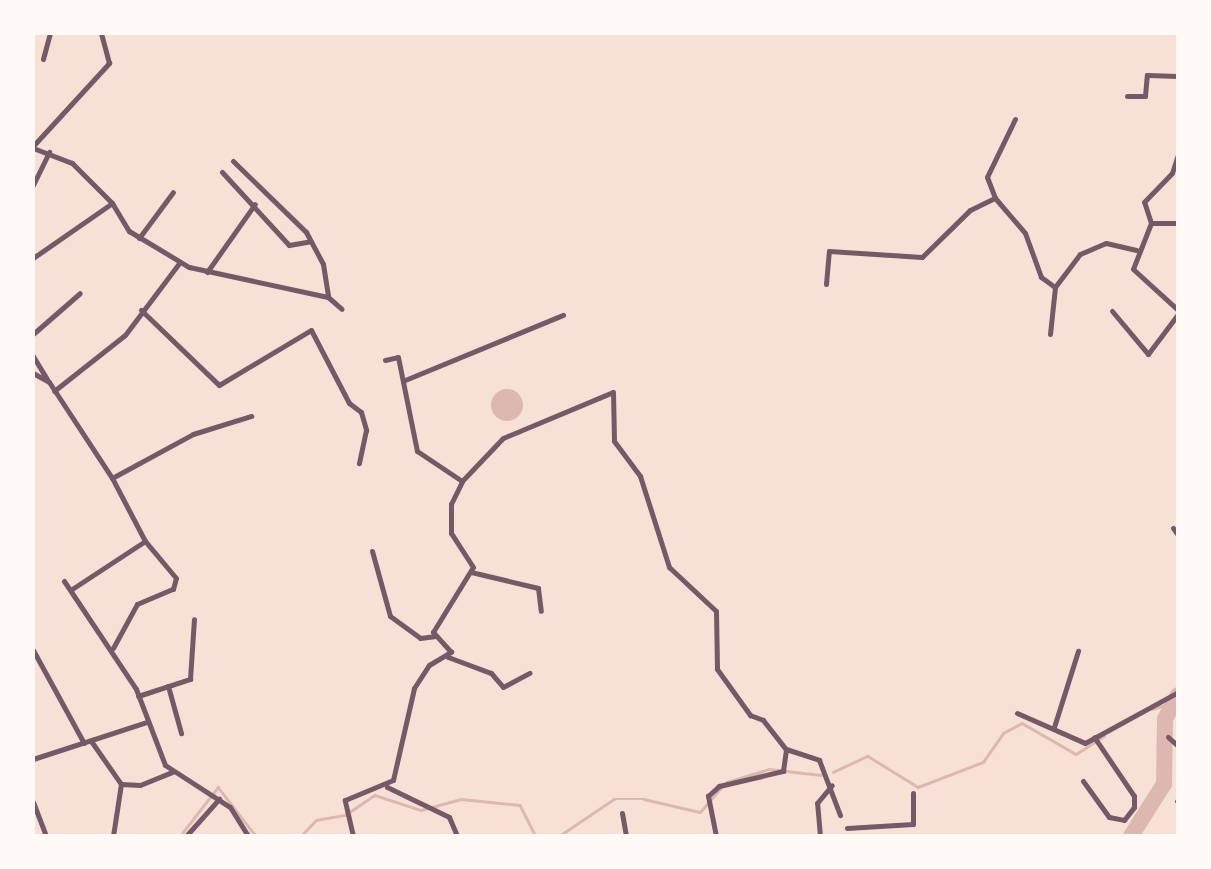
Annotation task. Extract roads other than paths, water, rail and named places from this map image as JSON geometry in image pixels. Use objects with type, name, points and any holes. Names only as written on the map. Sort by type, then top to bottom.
[{"type":"street","points":[[43,59],[50,33]]},
{"type":"street","points":[[102,33],[109,63],[33,147],[72,163],[112,203],[139,238],[180,262],[207,272],[328,297],[342,309]]},
{"type":"street","points":[[1127,96],[1146,96],[1147,75],[1178,76]]},
{"type":"street","points":[[1015,119],[987,169],[995,198],[1025,233],[1041,277],[1055,287]]},
{"type":"street","points":[[33,185],[49,152]]},
{"type":"street","points":[[1112,311],[1148,354],[1178,312],[1133,269],[1136,250],[1151,223],[1144,202],[1172,173],[1178,155]]},
{"type":"street","points":[[233,160],[311,241],[323,264],[328,297]]},
{"type":"street","points":[[222,172],[255,204],[289,246],[311,241]]},
{"type":"street","points":[[139,238],[173,192]]},
{"type":"street","points":[[826,284],[829,251],[922,257],[970,210],[995,198]]},
{"type":"street","points":[[33,258],[112,203]]},
{"type":"street","points":[[207,272],[255,204]]},
{"type":"street","points":[[1151,223],[1178,223]]},
{"type":"street","points":[[1050,334],[1055,287],[1080,254],[1106,243],[1136,250]]},
{"type":"street","points":[[54,391],[125,335],[141,310],[180,262]]},
{"type":"street","points":[[33,334],[80,293]]},
{"type":"street","points":[[141,310],[219,385],[311,330],[349,403],[362,412],[366,430],[359,463]]},
{"type":"street","points":[[405,380],[563,315]]},
{"type":"street","points":[[33,356],[112,478],[145,541],[176,578],[173,589],[137,604],[113,648]]},
{"type":"street","points":[[385,360],[397,357],[405,380],[417,451],[462,481]]},
{"type":"street","points":[[33,373],[49,382]]},
{"type":"street","points":[[541,611],[538,588],[471,572],[451,533],[451,504],[462,481],[503,438],[613,392],[614,441],[640,476],[669,567],[716,611],[717,669],[750,715],[764,720],[786,749],[820,760],[832,785],[840,815]]},
{"type":"street","points":[[112,478],[193,433],[251,416]]},
{"type":"street","points":[[1173,528],[1178,535]]},
{"type":"street","points":[[72,589],[145,541]]},
{"type":"street","points":[[372,551],[390,616],[420,638],[436,636]]},
{"type":"street","points":[[353,836],[345,800],[387,786],[400,762],[414,688],[429,664],[448,657],[452,652],[436,636],[435,622],[471,572]]},
{"type":"street","points":[[64,581],[113,648],[172,772],[219,799],[248,836]]},
{"type":"street","points":[[138,696],[190,679],[194,619]]},
{"type":"street","points":[[33,650],[84,744]]},
{"type":"street","points":[[1054,727],[1078,651]]},
{"type":"street","points":[[448,657],[491,673],[503,687],[530,673]]},
{"type":"street","points":[[168,686],[181,733]]},
{"type":"street","points":[[1017,712],[1085,743],[1178,692]]},
{"type":"street","points":[[33,759],[147,722]]},
{"type":"street","points":[[1083,781],[1116,821],[1134,807],[1135,796],[1094,737]]},
{"type":"street","points":[[1168,737],[1178,746]]},
{"type":"street","points":[[91,741],[121,784],[113,836]]},
{"type":"street","points":[[716,836],[708,796],[719,786],[783,771],[786,749]]},
{"type":"street","points":[[121,784],[140,786],[172,772]]},
{"type":"street","points":[[820,836],[817,803],[832,785]]},
{"type":"street","points":[[387,786],[449,817],[457,836]]},
{"type":"street","points":[[847,828],[914,824],[913,793]]},
{"type":"street","points":[[186,836],[219,799]]},
{"type":"street","points":[[33,802],[46,836]]},
{"type":"street","points":[[622,813],[626,836]]},
{"type":"street","points":[[898,827],[900,836]]},
{"type":"waterway","points":[[1131,836],[1164,784],[1165,719],[1178,695]]},
{"type":"waterway","points":[[1152,709],[1168,704]]},
{"type":"waterway","points":[[833,772],[868,756],[918,787],[983,762],[1003,733],[1022,723],[1076,754],[1104,736]]},
{"type":"waterway","points":[[727,782],[769,769],[821,775]]},
{"type":"waterway","points":[[180,836],[218,787],[256,836]]},
{"type":"waterway","points":[[559,836],[614,799],[644,799],[700,812],[722,787]]},
{"type":"waterway","points":[[301,836],[316,820],[345,815],[375,795],[421,810],[461,799],[520,805],[536,836]]}]
